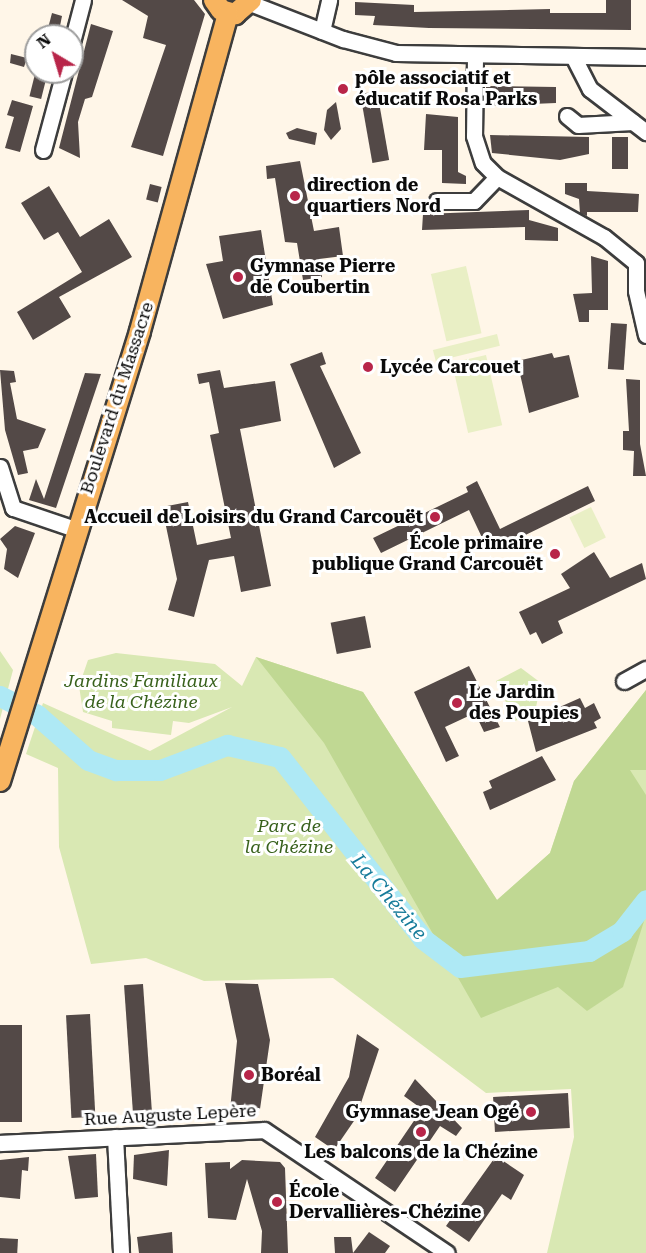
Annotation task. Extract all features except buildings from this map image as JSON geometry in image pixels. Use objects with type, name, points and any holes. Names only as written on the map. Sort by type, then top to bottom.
[{"type":"main road","points":[[221,7],[241,13],[251,1]]},
{"type":"main road","name":"Boulevard du Massacre","points":[[0,781],[75,529],[140,331],[221,7]]},
{"type":"street","points":[[77,24],[83,0]]},
{"type":"street","points":[[322,31],[329,0]]},
{"type":"street","points":[[251,1],[322,31],[396,53],[475,57],[646,57]]},
{"type":"street","points":[[475,57],[475,142],[483,163],[497,177],[604,237],[641,264],[636,291],[646,335]]},
{"type":"street","points":[[574,58],[590,88],[646,132]]},
{"type":"street","points":[[43,150],[61,84]]},
{"type":"street","points":[[567,116],[578,124],[633,122]]},
{"type":"street","points":[[437,201],[474,201],[497,177]]},
{"type":"street","points":[[0,467],[13,508],[75,529]]},
{"type":"street","points":[[624,681],[646,669]]},
{"type":"street","name":"Rue Auguste Lepère","points":[[0,1143],[269,1131],[447,1253]]},
{"type":"street","points":[[116,1137],[121,1253]]},
{"type":"green space","points":[[466,266],[482,333],[446,341],[431,274]]},
{"type":"green space","points":[[497,334],[500,346],[436,362],[433,350]]},
{"type":"green space","points":[[486,355],[502,425],[468,433],[452,363]]},
{"type":"green space","points":[[591,507],[606,538],[584,548],[569,518]]},
{"type":"green space","points":[[0,651],[13,670],[0,719]]},
{"type":"green space","name":"Parc de la Chézine","points":[[116,653],[215,664],[242,686],[256,657],[363,692],[497,900],[550,853],[574,781],[646,690],[646,1253],[547,1253],[574,1137],[571,1089],[486,1093],[333,978],[204,981],[146,958],[91,964],[59,847],[58,768],[26,754],[43,703],[150,751],[232,707],[189,723],[173,721],[171,735],[112,728],[112,721],[83,712],[79,686],[88,660]]},
{"type":"green space","points":[[256,657],[363,692],[497,900],[550,853],[574,781],[646,690],[646,770],[630,770],[646,795],[646,915],[623,987],[587,1011],[558,987],[481,1018],[324,743]]},
{"type":"green space","points":[[521,668],[541,683],[535,712],[515,721],[496,681]]},
{"type":"waterway","name":"La Chézine","points":[[0,696],[37,715],[88,760],[116,770],[160,770],[227,745],[280,757],[423,939],[460,967],[589,951],[622,931],[646,900]]},
{"type":"place","name":"pôle associatif et éducatif Rosa Parks","points":[[343,89]]},
{"type":"place","name":"direction de quartiers Nord","points":[[295,196]]},
{"type":"place","name":"Gymnase Pierre de Coubertin","points":[[238,277]]},
{"type":"place","name":"Lycée Carcouet","points":[[368,367]]},
{"type":"place","name":"Accueil de Loisirs du Grand Carcouët","points":[[435,517]]},
{"type":"place","name":"École primaire publique Grand Carcouët","points":[[555,554]]},
{"type":"place","name":"Le Jardin des Poupies","points":[[457,703]]},
{"type":"place","name":"Boréal","points":[[249,1075]]},
{"type":"place","name":"Gymnase Jean Ogé","points":[[531,1112]]},
{"type":"place","name":"Les balcons de la Chézine","points":[[421,1132]]},
{"type":"place","name":"École Dervallières-Chézine","points":[[277,1202]]},
{"type":"park label","name":"Jardins Familiaux de la Chézine","points":[[141,692]]}]
